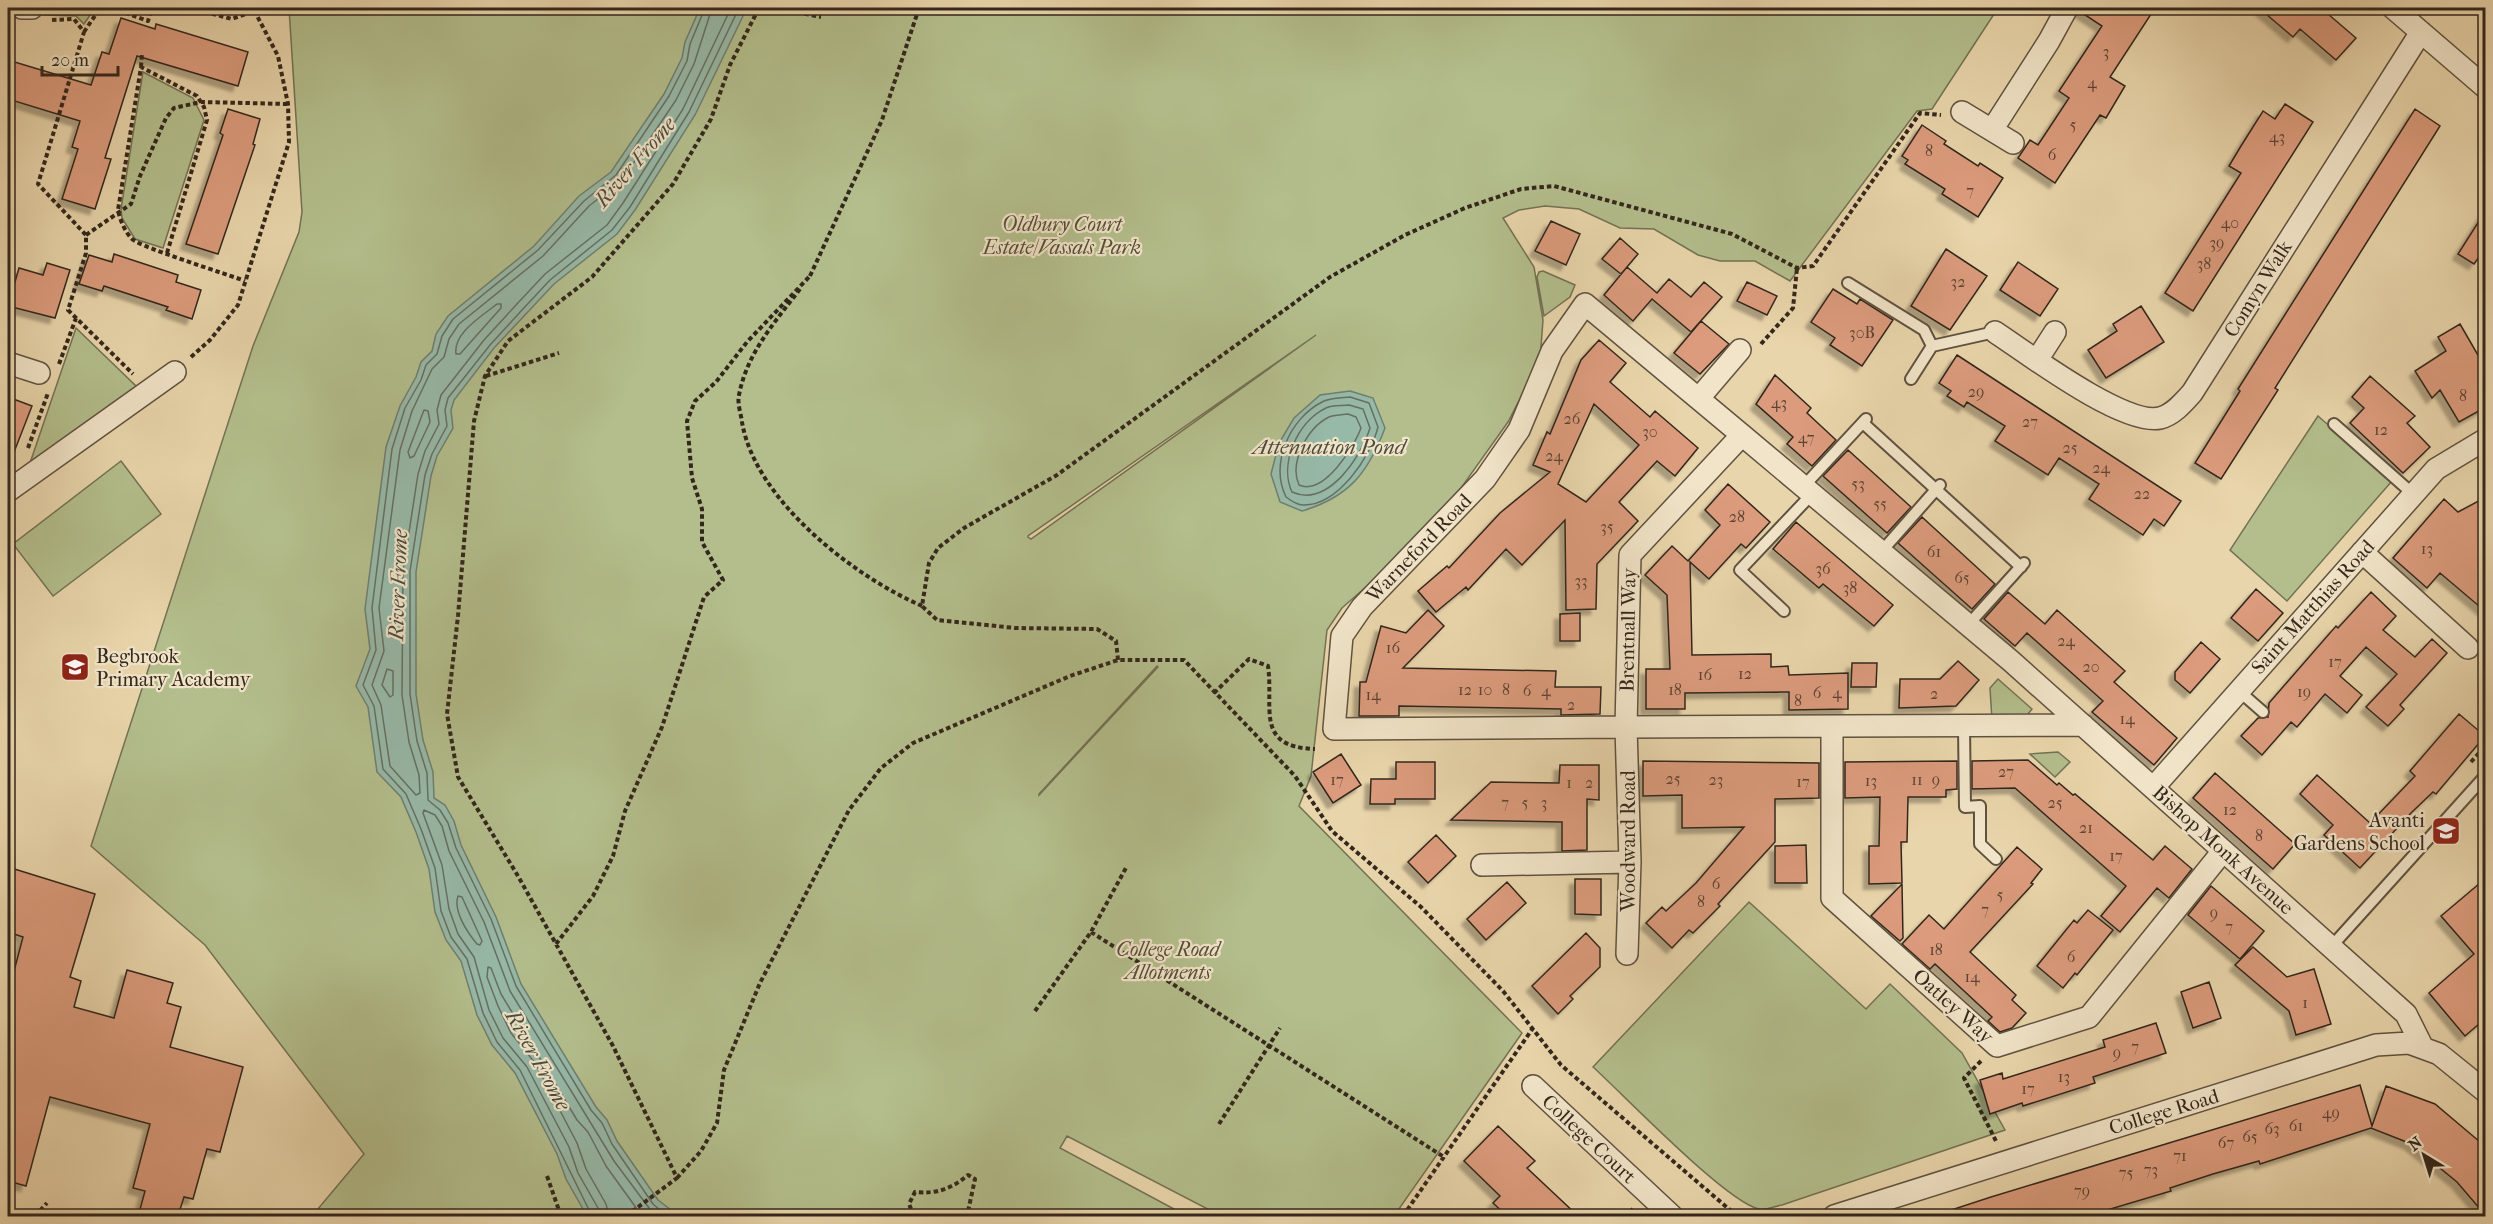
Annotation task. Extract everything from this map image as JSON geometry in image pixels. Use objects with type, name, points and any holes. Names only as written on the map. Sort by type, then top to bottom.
[{"type":"street","points":[[1992,130],[2049,41],[2067,8]]},
{"type":"street","points":[[2393,8],[2486,88]]},
{"type":"street","name":"Comyn Walk","points":[[1995,332],[2112,407],[2130,415],[2160,418],[2181,405],[2192,393],[2421,32]]},
{"type":"street","points":[[1962,112],[2013,143]]},
{"type":"street","name":"Warneford Road","points":[[1626,727],[1334,729],[1342,636],[1362,607],[1485,479],[1519,430],[1552,351],[1585,304],[1742,435]]},
{"type":"street","points":[[2037,360],[2055,332]]},
{"type":"street","points":[[1699,398],[1740,350]]},
{"type":"street","points":[[8,363],[48,377]]},
{"type":"street","points":[[11,488],[175,372]]},
{"type":"street","points":[[1742,435],[1968,625]]},
{"type":"street","name":"Brentnall Way","points":[[1626,727],[1630,555],[1742,435]]},
{"type":"street","name":"Saint Matthias Road","points":[[2152,788],[2436,469],[2486,439]]},
{"type":"street","points":[[2362,552],[2468,648]]},
{"type":"street","name":"Bishop Monk Avenue","points":[[1968,625],[2406,1014],[2423,1048]]},
{"type":"street","points":[[1626,727],[2083,725]]},
{"type":"street","name":"Woodward Road","points":[[1626,727],[1630,862],[1627,954]]},
{"type":"street","name":"Oatley Way","points":[[1832,727],[1832,898],[1997,1046],[2089,1017],[2223,851]]},
{"type":"street","points":[[1482,865],[1630,862]]},
{"type":"street","name":"College Road","points":[[1834,1216],[2376,1046],[2409,1043],[2439,1054],[2486,1092]]},
{"type":"street","name":"College Court","points":[[1533,1086],[1672,1216]]},
{"type":"lane","points":[[1848,283],[1924,330],[1932,346],[1911,379]]},
{"type":"lane","name":"Comyn Walk","points":[[1932,346],[1995,332]]},
{"type":"lane","points":[[1784,611],[1740,570],[1865,421],[2023,565],[1968,625]]},
{"type":"lane","points":[[2334,424],[2413,494]]},
{"type":"lane","points":[[1881,552],[1938,487]]},
{"type":"lane","points":[[2239,691],[2263,712]]},
{"type":"lane","points":[[1964,726],[1965,807],[1980,806],[1980,844],[1996,859]]},
{"type":"lane","points":[[2331,947],[2486,776]]},
{"type":"path","points":[[28,8],[27,21],[74,19],[84,33]]},
{"type":"path","points":[[100,8],[84,33],[38,184],[86,235],[86,254],[68,310],[149,390]]},
{"type":"path","points":[[111,8],[148,21]]},
{"type":"path","points":[[148,27],[153,8]]},
{"type":"path","points":[[175,372],[210,340],[238,305],[289,142],[288,104],[278,56],[253,9],[232,19],[190,8]]},
{"type":"path","points":[[677,1178],[613,1046],[458,777],[447,714],[458,616],[474,421],[486,376],[508,341],[592,277],[673,184],[711,119],[730,66],[759,8]]},
{"type":"path","points":[[775,8],[821,17]]},
{"type":"path","points":[[919,8],[882,120],[810,276],[752,353],[738,397],[745,437],[771,487],[815,538],[892,592],[922,606],[937,620],[1015,628],[1097,629],[1116,641],[1118,660]]},
{"type":"path","points":[[142,53],[119,215],[133,240],[245,281]]},
{"type":"path","points":[[141,67],[197,96],[207,120],[167,253]]},
{"type":"path","points":[[86,235],[119,215],[131,204],[140,176],[166,118],[174,108],[201,102],[288,104]]},
{"type":"path","points":[[922,606],[929,563],[938,548],[964,528],[1057,475],[1330,278],[1405,235],[1465,208],[1521,189],[1554,186],[1732,234],[1797,268],[1813,266],[1920,113],[1944,116],[1962,112]]},
{"type":"path","points":[[556,944],[593,896],[613,856],[625,811],[662,727],[704,597],[723,580],[702,542],[702,509],[692,478],[687,421],[695,401],[716,382],[747,342],[810,276]]},
{"type":"path","points":[[11,488],[48,377],[76,318]]},
{"type":"path","points":[[486,376],[559,353]]},
{"type":"path","points":[[1214,693],[1249,659],[1268,666],[1270,680],[1267,711],[1274,734],[1292,748],[1315,749]]},
{"type":"path","points":[[626,1216],[677,1178],[701,1151],[717,1123],[724,1070],[760,982],[849,810],[881,768],[913,743],[1070,676],[1118,660],[1184,660],[1295,776],[1332,831],[1421,908],[1503,991],[1561,1065],[1737,1216]]},
{"type":"path","points":[[1035,1011],[1090,932],[1127,866]]},
{"type":"path","points":[[1090,932],[1444,1157]]},
{"type":"path","points":[[1219,1124],[1280,1028]]},
{"type":"path","points":[[1402,1216],[1533,1028]]},
{"type":"path","points":[[1997,1046],[1964,1078],[2007,1161]]},
{"type":"path","points":[[914,1216],[909,1204],[915,1192],[933,1194],[954,1186],[968,1175],[975,1179],[967,1216]]},
{"type":"path","points":[[547,1176],[561,1216]]},
{"type":"path","points":[[35,1216],[47,1203]]},
{"type":"green space","points":[[60,8],[95,8],[84,24],[76,16],[43,15]]},
{"type":"green space","points":[[289,8],[1998,8],[1932,109],[1917,111],[1790,281],[1755,261],[1720,261],[1698,255],[1654,229],[1620,228],[1579,209],[1545,206],[1519,210],[1503,218],[1534,267],[1543,320],[1540,360],[1508,422],[1461,488],[1383,572],[1342,608],[1327,630],[1311,776],[1299,806],[1522,1033],[1394,1216],[1221,1216],[1067,1136],[1060,1148],[1187,1216],[312,1216],[364,1154],[205,945],[91,846],[253,346],[299,232],[302,212]],"holes":[[[1316,335],[1031,539],[1028,537],[1028,536]],[[1158,667],[1039,795],[1039,794]]]},
{"type":"green space","points":[[143,72],[193,98],[204,120],[163,248],[135,239],[122,218],[121,209]]},
{"type":"green space","points":[[1543,271],[1575,285],[1570,297],[1544,316],[1537,277],[1539,272]]},
{"type":"green space","points":[[76,328],[137,387],[29,466]]},
{"type":"green space","points":[[2318,416],[2392,481],[2287,601],[2230,550]]},
{"type":"green space","points":[[121,461],[161,514],[53,596],[13,544]]},
{"type":"green space","points":[[1998,679],[2032,709],[2024,719],[1992,720],[1990,688]]},
{"type":"green space","points":[[2058,752],[2070,762],[2055,777],[2030,754]]},
{"type":"green space","points":[[1749,902],[1866,1009],[1890,984],[1962,1053],[2005,1130],[1782,1205],[1764,1209],[1744,1202],[1724,1188],[1675,1146],[1593,1067]]},
{"type":"water","name":"River Frome","points":[[700,8],[745,8],[695,115],[635,210],[617,234],[554,284],[494,348],[454,400],[451,410],[453,428],[437,456],[431,476],[416,572],[416,694],[423,740],[433,772],[434,798],[445,805],[454,821],[461,845],[496,917],[521,984],[596,1107],[607,1120],[617,1141],[658,1200],[679,1216],[587,1216],[566,1179],[557,1154],[515,1073],[492,1045],[477,1015],[461,961],[446,940],[435,912],[429,869],[416,832],[401,797],[377,772],[368,707],[356,686],[370,649],[365,609],[386,447],[400,406],[416,377],[421,362],[432,351],[436,334],[448,316],[534,246],[579,196],[611,172],[664,94],[682,58],[685,42]]},
{"type":"water","name":"Attenuation Pond","points":[[1350,391],[1373,398],[1385,428],[1364,470],[1344,490],[1318,505],[1302,511],[1280,502],[1271,474],[1279,443],[1294,418],[1320,395]]},
{"type":"building","points":[[2080,8],[2155,8],[2110,77],[2125,86],[2106,118],[2100,115],[2055,183],[2018,158],[2030,140],[2038,145],[2069,98],[2059,91],[2102,26],[2079,11]]},
{"type":"building","points":[[2259,8],[2321,8],[2356,38],[2336,60],[2300,29],[2293,37]]},
{"type":"building","points":[[121,18],[155,29],[156,24],[248,52],[238,86],[137,56],[105,158],[111,159],[95,209],[62,199],[78,149],[72,147],[80,121],[8,99],[8,60],[91,85],[102,52],[109,54]]},
{"type":"building","points":[[2285,104],[2313,122],[2193,311],[2165,293],[2241,173],[2229,166],[2263,111],[2275,119]]},
{"type":"building","points":[[228,109],[260,119],[253,144],[255,145],[218,254],[186,244],[223,135],[220,133]]},
{"type":"building","points":[[2415,109],[2440,126],[2275,388],[2278,390],[2221,479],[2195,463],[2240,391],[2238,389]]},
{"type":"building","points":[[1922,125],[1946,141],[1944,144],[1978,166],[1980,163],[2003,178],[1978,217],[1942,194],[1945,189],[1905,164],[1908,160],[1902,156]]},
{"type":"building","points":[[2486,210],[2486,247],[2474,264],[2458,254]]},
{"type":"building","points":[[1551,221],[1580,234],[1566,265],[1535,251]]},
{"type":"building","points":[[1620,238],[1638,254],[1621,274],[1602,259]]},
{"type":"building","points":[[1946,249],[1987,276],[1950,330],[1911,306]]},
{"type":"building","points":[[114,254],[178,275],[176,282],[201,290],[192,319],[166,310],[168,307],[104,286],[102,291],[79,284],[89,255],[112,262]]},
{"type":"building","points":[[2018,262],[2058,289],[2040,316],[2000,290]]},
{"type":"building","points":[[47,263],[70,270],[55,318],[8,306],[19,268],[43,275]]},
{"type":"building","points":[[1627,267],[1657,293],[1669,279],[1691,297],[1704,282],[1722,297],[1691,332],[1652,299],[1633,321],[1604,295]]},
{"type":"building","points":[[1747,282],[1777,296],[1767,315],[1737,301]]},
{"type":"building","points":[[1833,289],[1857,304],[1860,299],[1893,320],[1862,366],[1830,345],[1835,338],[1811,322]]},
{"type":"building","points":[[2141,306],[2164,342],[2106,378],[2088,350],[2117,331],[2113,324]]},
{"type":"building","points":[[1701,321],[1729,344],[1700,374],[1674,353]]},
{"type":"building","points":[[2460,324],[2486,369],[2486,407],[2459,422],[2440,390],[2432,398],[2415,371],[2446,351],[2438,337]]},
{"type":"building","points":[[1599,340],[1626,363],[1610,382],[1650,417],[1655,411],[1698,448],[1675,476],[1657,461],[1619,502],[1638,521],[1597,564],[1596,609],[1566,610],[1565,520],[1522,565],[1506,549],[1468,590],[1466,587],[1436,612],[1418,591],[1447,566],[1449,568],[1500,513],[1550,472],[1533,465],[1547,432],[1550,434],[1581,360]],"holes":[[[1594,404],[1639,445],[1586,502],[1558,484]]]},
{"type":"building","points":[[1957,355],[2181,501],[2164,526],[2154,519],[2143,535],[2089,499],[2099,484],[2059,458],[2048,475],[1995,441],[2005,426],[1967,402],[1964,407],[1947,396],[1951,391],[1939,383]]},
{"type":"building","points":[[1775,375],[1811,408],[1807,413],[1836,440],[1812,466],[1787,444],[1793,437],[1756,404]]},
{"type":"building","points":[[2370,376],[2415,416],[2407,423],[2430,447],[2403,473],[2350,423],[2364,408],[2352,397]]},
{"type":"building","points":[[8,397],[32,406],[9,465],[8,465]]},
{"type":"building","points":[[1848,450],[1911,507],[1887,533],[1823,476]]},
{"type":"building","points":[[1728,484],[1770,522],[1746,548],[1741,544],[1709,579],[1690,562],[1692,655],[1771,654],[1771,667],[1788,666],[1789,675],[1848,673],[1848,709],[1789,710],[1789,692],[1685,693],[1685,709],[1646,709],[1646,669],[1670,669],[1667,595],[1645,575],[1672,546],[1688,561],[1720,525],[1705,510]]},
{"type":"building","points":[[2486,497],[2486,612],[2440,573],[2427,588],[2393,558],[2444,499],[2458,512]]},
{"type":"building","points":[[1922,517],[1995,584],[1972,609],[1898,543]]},
{"type":"building","points":[[1796,522],[1893,605],[1874,626],[1823,584],[1819,588],[1773,549]]},
{"type":"building","points":[[2256,589],[2283,613],[2258,641],[2231,618]]},
{"type":"building","points":[[2008,592],[2045,624],[2057,610],[2125,671],[2114,682],[2177,738],[2154,765],[2092,712],[2103,701],[2027,633],[2015,646],[1984,619]]},
{"type":"building","points":[[2371,592],[2396,616],[2383,630],[2415,657],[2432,639],[2447,653],[2400,705],[2404,709],[2388,726],[2366,707],[2397,674],[2366,647],[2340,676],[2362,695],[2347,713],[2325,694],[2297,727],[2291,722],[2262,755],[2241,736],[2258,718],[2268,717],[2269,703],[2336,626],[2338,628]]},
{"type":"building","points":[[1428,610],[1444,626],[1403,668],[1556,671],[1555,687],[1601,687],[1600,714],[1561,715],[1561,709],[1399,706],[1399,716],[1359,716],[1360,682],[1366,682],[1381,626],[1406,633]]},
{"type":"building","points":[[1580,613],[1580,641],[1560,641],[1560,614]]},
{"type":"building","points":[[2201,642],[2220,659],[2190,693],[2175,680],[2175,672]]},
{"type":"building","points":[[1958,661],[1979,680],[1956,706],[1899,708],[1900,679],[1940,679]]},
{"type":"building","points":[[1852,663],[1877,663],[1876,687],[1851,687]]},
{"type":"building","points":[[2459,714],[2485,736],[2436,794],[2433,792],[2411,813],[2360,868],[2324,835],[2333,825],[2300,794],[2317,775],[2370,823],[2415,776],[2410,771]]},
{"type":"building","points":[[1341,754],[1361,785],[1333,803],[1313,772]]},
{"type":"building","points":[[2028,760],[2057,785],[2059,783],[2073,795],[2075,794],[2153,860],[2165,846],[2192,869],[2169,898],[2157,888],[2120,932],[2101,916],[2126,886],[2015,788],[1972,789],[1972,761]]},
{"type":"building","points":[[1643,761],[1819,763],[1819,798],[1775,799],[1775,842],[1718,904],[1720,906],[1693,933],[1689,930],[1672,948],[1646,923],[1662,907],[1666,911],[1696,883],[1744,827],[1682,828],[1682,795],[1643,796]]},
{"type":"building","points":[[1957,761],[1957,789],[1946,790],[1946,797],[1908,797],[1907,842],[1901,842],[1902,883],[1869,884],[1869,846],[1879,846],[1880,797],[1845,798],[1845,762]]},
{"type":"building","points":[[1396,762],[1435,762],[1435,799],[1395,799],[1395,804],[1370,804],[1371,779],[1396,779]]},
{"type":"building","points":[[1560,765],[1599,765],[1599,800],[1587,799],[1587,850],[1562,851],[1562,822],[1451,820],[1491,782],[1559,783]]},
{"type":"building","points":[[2215,773],[2295,844],[2273,869],[2193,798]]},
{"type":"building","points":[[1436,835],[1456,856],[1428,883],[1408,862]]},
{"type":"building","points":[[1806,845],[1807,883],[1775,883],[1775,846]]},
{"type":"building","points":[[2017,847],[2042,869],[2031,883],[2033,884],[1970,952],[2016,995],[2012,1000],[2026,1013],[2012,1028],[2000,1032],[1988,1021],[1992,1017],[1935,964],[1930,969],[1902,944],[1929,915],[1944,929]]},
{"type":"building","points":[[8,867],[95,894],[70,977],[81,981],[74,1007],[114,1018],[127,970],[173,983],[167,1003],[181,1007],[170,1047],[243,1067],[220,1152],[207,1149],[193,1199],[184,1197],[178,1216],[152,1216],[139,1213],[145,1191],[133,1188],[150,1124],[50,1097],[26,1186],[8,1181],[8,994],[23,937],[8,932]]},
{"type":"building","points":[[2486,878],[2486,1018],[2465,1036],[2429,993],[2474,954],[2441,916]]},
{"type":"building","points":[[1575,879],[1601,879],[1601,915],[1575,914]]},
{"type":"building","points":[[1507,882],[1526,903],[1486,940],[1467,919]]},
{"type":"building","points":[[1902,884],[1903,938],[1900,941],[1871,916]]},
{"type":"building","points":[[2211,886],[2264,931],[2240,959],[2188,915]]},
{"type":"building","points":[[2088,910],[2113,930],[2077,975],[2075,973],[2063,988],[2037,966],[2074,920],[2077,923]]},
{"type":"building","points":[[1586,933],[1600,948],[1600,967],[1570,996],[1573,999],[1558,1014],[1532,986]]},
{"type":"building","points":[[2253,947],[2287,977],[2314,969],[2331,1024],[2296,1035],[2289,1011],[2235,965]]},
{"type":"building","points":[[2209,982],[2221,1018],[2193,1028],[2181,992]]},
{"type":"building","points":[[2156,1023],[2166,1053],[2093,1077],[2095,1083],[1990,1114],[1980,1080],[2002,1073],[2003,1079],[2105,1047],[2103,1040]]},
{"type":"building","points":[[2360,1085],[2372,1126],[2386,1086],[2435,1104],[2486,1147],[2486,1216],[2457,1182],[2409,1143],[2371,1128],[2260,1164],[2259,1161],[2213,1174],[2170,1188],[2171,1191],[2087,1216],[1945,1216],[1945,1212],[1991,1197]]},
{"type":"building","points":[[1498,1126],[1535,1161],[1527,1168],[1578,1216],[1507,1216],[1493,1203],[1500,1196],[1464,1161]]},
{"type":"place","name":"Begbrook Primary Academy","points":[[75,667]]},
{"type":"place","name":"Avanti Gardens School","points":[[2446,831]]},
{"type":"park label","name":"Oldbury Court Estate/Vassals Park","points":[[1062,236]]},
{"type":"park label","name":"College Road Allotments","points":[[1168,960]]}]
